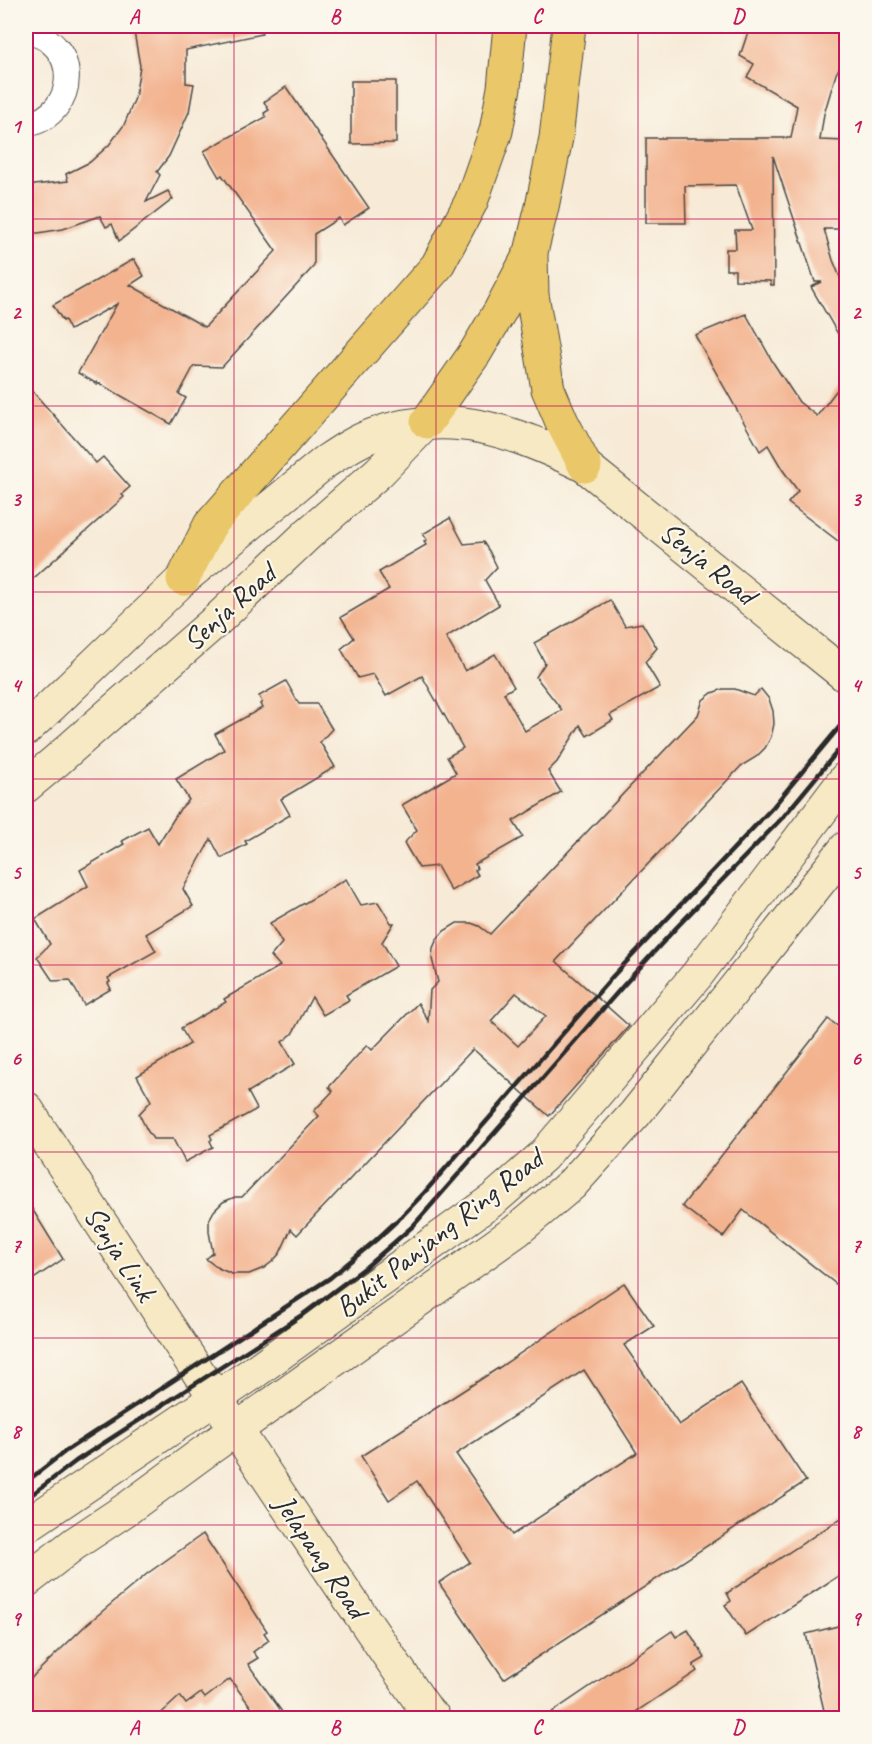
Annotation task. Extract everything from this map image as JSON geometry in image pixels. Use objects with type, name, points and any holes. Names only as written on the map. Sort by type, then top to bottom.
[{"type":"highway","points":[[183,579],[210,525],[436,266],[471,202],[496,131],[504,88],[510,26]]},
{"type":"highway","points":[[568,26],[556,138],[531,252],[531,295],[548,389],[585,466]]},
{"type":"highway","points":[[427,422],[475,353],[531,252]]},
{"type":"street","points":[[26,32],[35,33],[49,40],[60,52],[66,66],[67,82],[63,97],[55,110],[42,120],[26,125]]},
{"type":"street","name":"Senja Road","points":[[26,786],[218,619],[308,534],[379,472],[427,422]]},
{"type":"street","name":"Senja Road","points":[[26,729],[183,579],[325,462],[371,435],[400,426],[427,422],[465,423],[502,432],[555,451],[585,466],[840,666]]},
{"type":"street","name":"Bukit Panjang Ring Road","points":[[26,1526],[173,1427],[206,1385],[250,1375],[494,1199],[543,1156],[697,975],[846,778]]},
{"type":"street","name":"Bukit Panjang Ring Road","points":[[26,1581],[74,1544],[128,1508],[516,1231],[573,1184],[635,1114],[846,848]]},
{"type":"street","name":"Senja Link","points":[[26,1108],[206,1385]]},
{"type":"street","name":"Jelapang Road","points":[[206,1385],[331,1573],[431,1717]]},
{"type":"building","points":[[133,26],[261,26],[262,34],[186,50],[186,83],[194,84],[189,112],[169,156],[157,172],[160,175],[146,202],[168,191],[173,199],[119,241],[112,224],[106,227],[100,216],[63,229],[26,233],[26,186],[68,181],[66,174],[90,162],[109,145],[124,125],[135,98],[140,66]]},
{"type":"building","points":[[750,26],[846,26],[846,55],[836,74],[824,114],[820,140],[846,141],[846,229],[824,229],[846,292],[846,348],[811,287],[822,282],[815,282],[773,156],[774,285],[771,285],[770,281],[735,280],[735,270],[726,270],[726,249],[736,249],[735,230],[752,230],[736,185],[685,186],[686,223],[646,223],[646,138],[791,138],[797,106],[747,77],[754,64],[740,56]]},
{"type":"building","points":[[351,81],[396,81],[396,143],[351,144]]},
{"type":"building","points":[[286,87],[369,208],[343,225],[339,218],[314,234],[314,266],[222,367],[194,366],[179,394],[186,398],[171,424],[78,373],[117,304],[70,330],[53,305],[134,259],[144,276],[130,285],[205,327],[276,251],[222,175],[219,177],[204,151],[266,117],[264,113],[269,110],[264,102]]},
{"type":"building","points":[[746,314],[774,364],[799,402],[817,416],[846,378],[846,547],[788,503],[798,491],[768,445],[760,451],[695,335]]},
{"type":"building","points":[[26,384],[96,463],[103,457],[130,487],[122,494],[124,497],[26,585]]},
{"type":"building","points":[[450,518],[464,544],[483,542],[489,551],[497,567],[485,580],[499,605],[446,637],[465,671],[495,654],[514,687],[504,693],[525,731],[562,710],[536,677],[545,663],[534,643],[610,600],[625,626],[642,623],[657,648],[645,662],[660,687],[610,715],[613,720],[587,736],[580,725],[557,762],[548,771],[561,792],[513,821],[523,837],[475,864],[478,875],[451,891],[437,866],[419,868],[404,843],[417,830],[402,805],[456,773],[447,757],[463,748],[422,676],[386,696],[373,674],[358,678],[341,649],[354,638],[341,617],[389,589],[379,572],[426,545],[424,541],[427,540],[423,534]]},
{"type":"building","points":[[286,681],[299,704],[317,704],[332,729],[320,742],[335,767],[281,799],[290,815],[245,841],[247,844],[221,858],[211,839],[183,889],[193,906],[146,934],[156,951],[108,978],[111,989],[84,1005],[70,980],[53,981],[37,957],[50,944],[35,919],[88,886],[80,870],[124,844],[122,841],[148,827],[158,844],[180,809],[189,800],[176,779],[224,750],[215,734],[262,708],[259,696]]},
{"type":"building","points":[[723,689],[735,689],[754,696],[761,689],[769,699],[773,711],[774,724],[771,737],[765,748],[741,766],[556,961],[629,1026],[549,1116],[473,1049],[297,1235],[291,1229],[280,1253],[273,1261],[264,1268],[249,1274],[232,1274],[206,1259],[213,1253],[209,1220],[214,1211],[223,1202],[242,1197],[319,1116],[314,1111],[333,1091],[329,1087],[367,1045],[372,1050],[418,1003],[428,1021],[430,990],[438,982],[432,959],[433,948],[444,931],[457,923],[471,923],[490,934],[698,715],[703,700]],"holes":[[[516,993],[546,1016],[518,1046],[491,1021]]]},
{"type":"building","points":[[346,879],[361,905],[378,902],[391,923],[394,923],[382,942],[396,966],[346,995],[349,1000],[323,1015],[312,997],[292,1034],[282,1042],[295,1064],[248,1092],[257,1109],[210,1135],[213,1147],[185,1162],[173,1139],[153,1139],[147,1130],[139,1114],[151,1101],[137,1076],[190,1044],[181,1028],[226,1002],[224,999],[280,966],[271,956],[282,943],[270,923]]},
{"type":"building","points":[[828,1019],[846,1032],[846,1292],[743,1210],[723,1237],[682,1206]]},
{"type":"building","points":[[26,1199],[63,1259],[26,1284]]},
{"type":"building","points":[[624,1283],[654,1326],[624,1345],[679,1425],[741,1384],[806,1481],[504,1679],[439,1583],[470,1562],[417,1481],[389,1500],[361,1456],[500,1367]],"holes":[[[584,1370],[637,1453],[512,1535],[456,1454]]]},
{"type":"building","points":[[846,1515],[846,1571],[746,1636],[725,1605],[731,1601],[727,1593]]},
{"type":"building","points":[[203,1534],[267,1631],[264,1633],[269,1640],[253,1652],[258,1658],[248,1664],[287,1719],[260,1719],[230,1679],[205,1698],[201,1693],[186,1704],[180,1696],[155,1719],[26,1719],[26,1685],[35,1674],[86,1625],[148,1573]]},
{"type":"building","points":[[842,1625],[846,1631],[846,1719],[826,1719],[806,1634]]},
{"type":"building","points":[[688,1630],[705,1658],[693,1665],[697,1671],[625,1719],[542,1719],[672,1631],[676,1637]]},
{"type":"railway","points":[[26,1482],[67,1450],[330,1278],[402,1216],[613,976],[773,807],[846,719]]},
{"type":"railway","points":[[26,1499],[76,1461],[302,1315],[366,1267],[413,1226],[623,986],[784,816],[846,741]]}]
